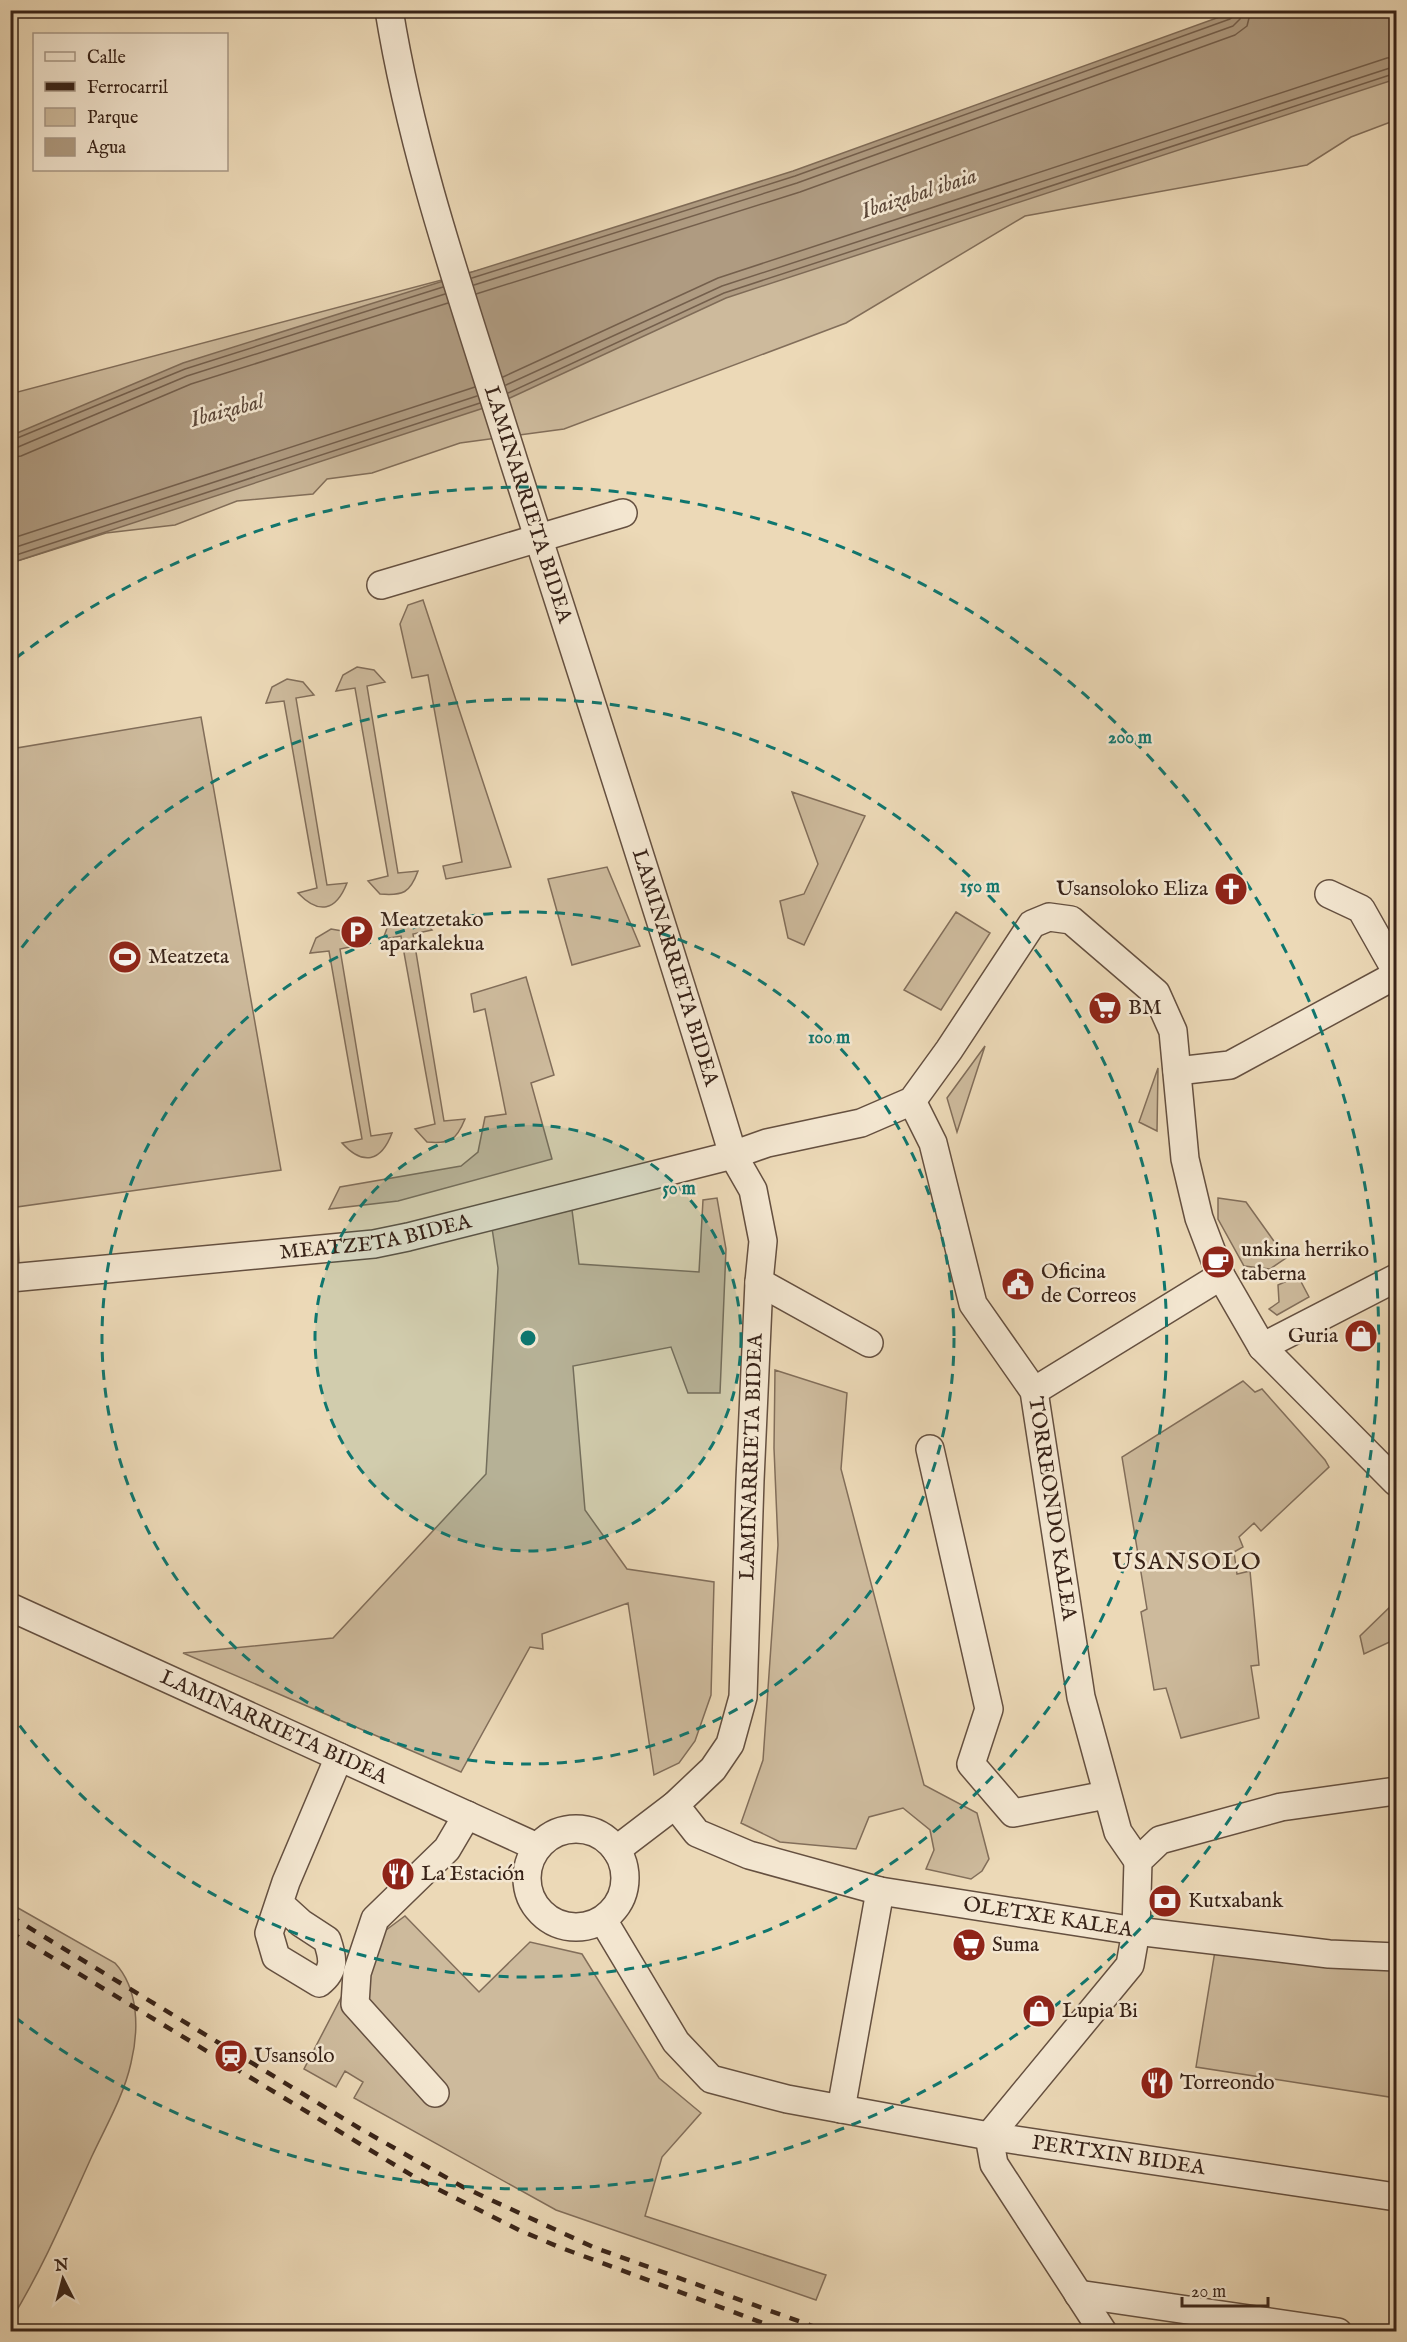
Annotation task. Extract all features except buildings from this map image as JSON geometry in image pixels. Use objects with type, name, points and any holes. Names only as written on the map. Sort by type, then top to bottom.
[{"type":"street","name":"LAMINARRIETA BIDEA","points":[[389,10],[415,140],[446,245],[630,820],[733,1155],[753,1190],[764,1241],[759,1282],[743,1697],[730,1744],[713,1769],[675,1805],[616,1850]]},
{"type":"street","points":[[381,585],[623,513]]},
{"type":"street","points":[[1177,1071],[1230,1065],[1396,973],[1360,909],[1329,894]]},
{"type":"street","points":[[912,1101],[949,1050],[1032,924],[1049,917],[1071,920],[1156,993],[1173,1031],[1185,1158],[1199,1218],[1221,1276],[1262,1347],[1396,1482]]},
{"type":"street","name":"MEATZETA BIDEA","points":[[10,1278],[374,1244],[733,1155],[767,1143],[861,1123],[912,1101]]},
{"type":"street","name":"TORREONDO KALEA","points":[[912,1101],[933,1143],[973,1305],[1034,1391],[1081,1697],[1118,1832],[1138,1861]]},
{"type":"street","points":[[1034,1391],[1221,1276]]},
{"type":"street","points":[[1262,1347],[1396,1278]]},
{"type":"street","points":[[759,1282],[869,1343]]},
{"type":"street","points":[[930,1449],[989,1709],[971,1764],[1013,1813],[1106,1794]]},
{"type":"street","name":"LAMINARRIETA BIDEA","points":[[10,1607],[537,1847]]},
{"type":"street","points":[[279,1903],[285,1882],[339,1757]]},
{"type":"street","points":[[1138,1861],[1160,1840],[1281,1807],[1396,1791]]},
{"type":"street","name":"OLETXE KALEA","points":[[675,1805],[697,1833],[749,1855],[880,1891],[1136,1931],[1138,1861]]},
{"type":"street","points":[[435,2093],[355,2004],[357,1973],[375,1919],[447,1850],[467,1815]]},
{"type":"street","points":[[562,1830],[592,1831],[606,1839],[616,1850],[623,1864],[626,1880],[618,1902],[603,1920],[589,1926],[573,1928],[544,1917],[534,1905],[527,1883],[529,1860],[537,1847],[549,1836],[562,1830]]},
{"type":"street","points":[[841,2109],[880,1891]]},
{"type":"street","name":"PERTXIN BIDEA","points":[[603,1920],[675,2042],[711,2079],[787,2099],[989,2136],[1396,2197]]},
{"type":"street","points":[[1103,2331],[994,2164],[989,2136],[1130,1965],[1136,1931],[1329,1954],[1396,1957]]},
{"type":"street","points":[[1078,2294],[1338,2331]]},
{"type":"green space","points":[[1396,11],[1396,120],[1351,137],[1307,165],[1025,216],[846,323],[564,429],[460,443],[372,473],[327,479],[313,494],[237,501],[175,525],[106,533],[11,563],[10,394],[926,152]]},
{"type":"green space","points":[[423,600],[511,867],[446,879],[443,866],[462,862],[428,675],[412,678],[400,624],[408,605]]},
{"type":"green space","points":[[357,667],[374,670],[385,682],[367,686],[398,873],[418,871],[409,888],[395,894],[380,894],[368,881],[388,876],[355,688],[336,691],[343,675]]},
{"type":"green space","points":[[287,679],[303,682],[314,695],[296,698],[327,885],[347,883],[338,899],[326,907],[313,905],[298,893],[317,888],[284,701],[266,703],[272,687]]},
{"type":"green space","name":"Meatzeta","points":[[201,717],[281,1170],[17,1207],[19,1263],[11,1263],[11,749]]},
{"type":"green space","points":[[792,792],[865,816],[804,945],[788,938],[780,901],[804,894],[818,864]]},
{"type":"green space","points":[[607,867],[640,946],[572,965],[548,879]]},
{"type":"green space","points":[[956,912],[990,933],[941,1010],[904,990]]},
{"type":"green space","points":[[404,915],[421,918],[432,930],[413,934],[444,1121],[465,1119],[455,1136],[447,1141],[427,1142],[415,1129],[435,1124],[401,936],[383,939],[389,923]]},
{"type":"green space","points":[[331,929],[348,932],[359,945],[340,949],[371,1136],[392,1133],[388,1143],[371,1158],[357,1155],[342,1143],[362,1139],[329,951],[310,953],[316,938]]},
{"type":"green space","points":[[526,977],[554,1075],[531,1083],[552,1159],[398,1201],[329,1209],[340,1187],[461,1166],[478,1152],[485,1117],[506,1114],[485,1009],[474,1012],[471,994]]},
{"type":"green space","points":[[985,1046],[957,1132],[947,1098]]},
{"type":"green space","points":[[1158,1068],[1157,1131],[1139,1122]]},
{"type":"green space","points":[[717,1198],[726,1249],[720,1393],[688,1393],[671,1347],[573,1366],[585,1510],[627,1569],[714,1582],[711,1695],[695,1741],[679,1763],[654,1775],[628,1603],[542,1634],[543,1649],[530,1647],[461,1772],[183,1653],[333,1638],[486,1474],[498,1268],[492,1228],[572,1210],[579,1264],[699,1272],[703,1200]]},
{"type":"green space","points":[[1218,1198],[1246,1202],[1286,1258],[1270,1269],[1244,1266],[1218,1219]]},
{"type":"green space","points":[[1298,1276],[1309,1297],[1277,1315],[1269,1309],[1279,1302],[1278,1285]]},
{"type":"green space","points":[[775,1370],[847,1393],[841,1469],[924,1785],[977,1813],[989,1859],[982,1871],[971,1879],[926,1869],[934,1850],[930,1830],[903,1808],[869,1817],[856,1849],[780,1842],[741,1823],[763,1760],[778,1545],[774,1448]]},
{"type":"green space","points":[[1243,1381],[1255,1392],[1262,1389],[1329,1467],[1261,1531],[1254,1523],[1239,1537],[1243,1547],[1234,1552],[1237,1574],[1250,1571],[1259,1665],[1251,1666],[1259,1718],[1181,1738],[1166,1688],[1154,1690],[1141,1612],[1147,1609],[1122,1457]]},
{"type":"green space","points":[[1393,1604],[1396,1608],[1396,1639],[1364,1654],[1360,1636]]},
{"type":"green space","points":[[11,1904],[115,1963],[129,1985],[133,1997],[136,2024],[134,2050],[119,2099],[44,2260],[11,2320]]},
{"type":"green space","points":[[405,1916],[479,1992],[530,1942],[582,1954],[659,2078],[701,2113],[662,2157],[645,2216],[826,2275],[816,2300],[556,2210],[354,2098],[363,2082],[345,2071],[336,2087],[304,2069],[370,1942]]},
{"type":"green space","points":[[1228,1946],[1396,1971],[1396,2098],[1196,2067],[1215,1951]]},
{"type":"water","points":[[1236,11],[1396,11],[1396,79],[726,298],[499,403],[11,563],[10,436],[183,363],[793,171]]},
{"type":"railway","points":[[10,1916],[359,2128],[463,2187],[593,2247],[829,2332]]},
{"type":"railway","points":[[10,1932],[418,2179],[519,2230],[559,2247],[787,2332]]},
{"type":"place","name":"Usansoloko Eliza","points":[[1231,889]]},
{"type":"place","name":"Meatzetako aparkalekua","points":[[357,932]]},
{"type":"place","name":"Meatzeta","points":[[125,957]]},
{"type":"place","name":"BM","points":[[1105,1008]]},
{"type":"place","name":"unkina herriko taberna","points":[[1218,1262]]},
{"type":"place","name":"Oficina de Correos","points":[[1018,1284]]},
{"type":"place","name":"Guria","points":[[1361,1336]]},
{"type":"place","name":"La Estación","points":[[398,1874]]},
{"type":"place","name":"Kutxabank","points":[[1165,1901]]},
{"type":"place","name":"Suma","points":[[969,1945]]},
{"type":"place","name":"Lupia Bi","points":[[1039,2011]]},
{"type":"place","name":"Usansolo","points":[[231,2056]]},
{"type":"place","name":"Torreondo","points":[[1157,2083]]},
{"type":"district","name":"USANSOLO","points":[[1187,1562]]},
{"type":"water label","name":"Ibaizabal ibaia","points":[[919,194]]},
{"type":"water label","name":"Ibaizabal","points":[[227,411]]}]
